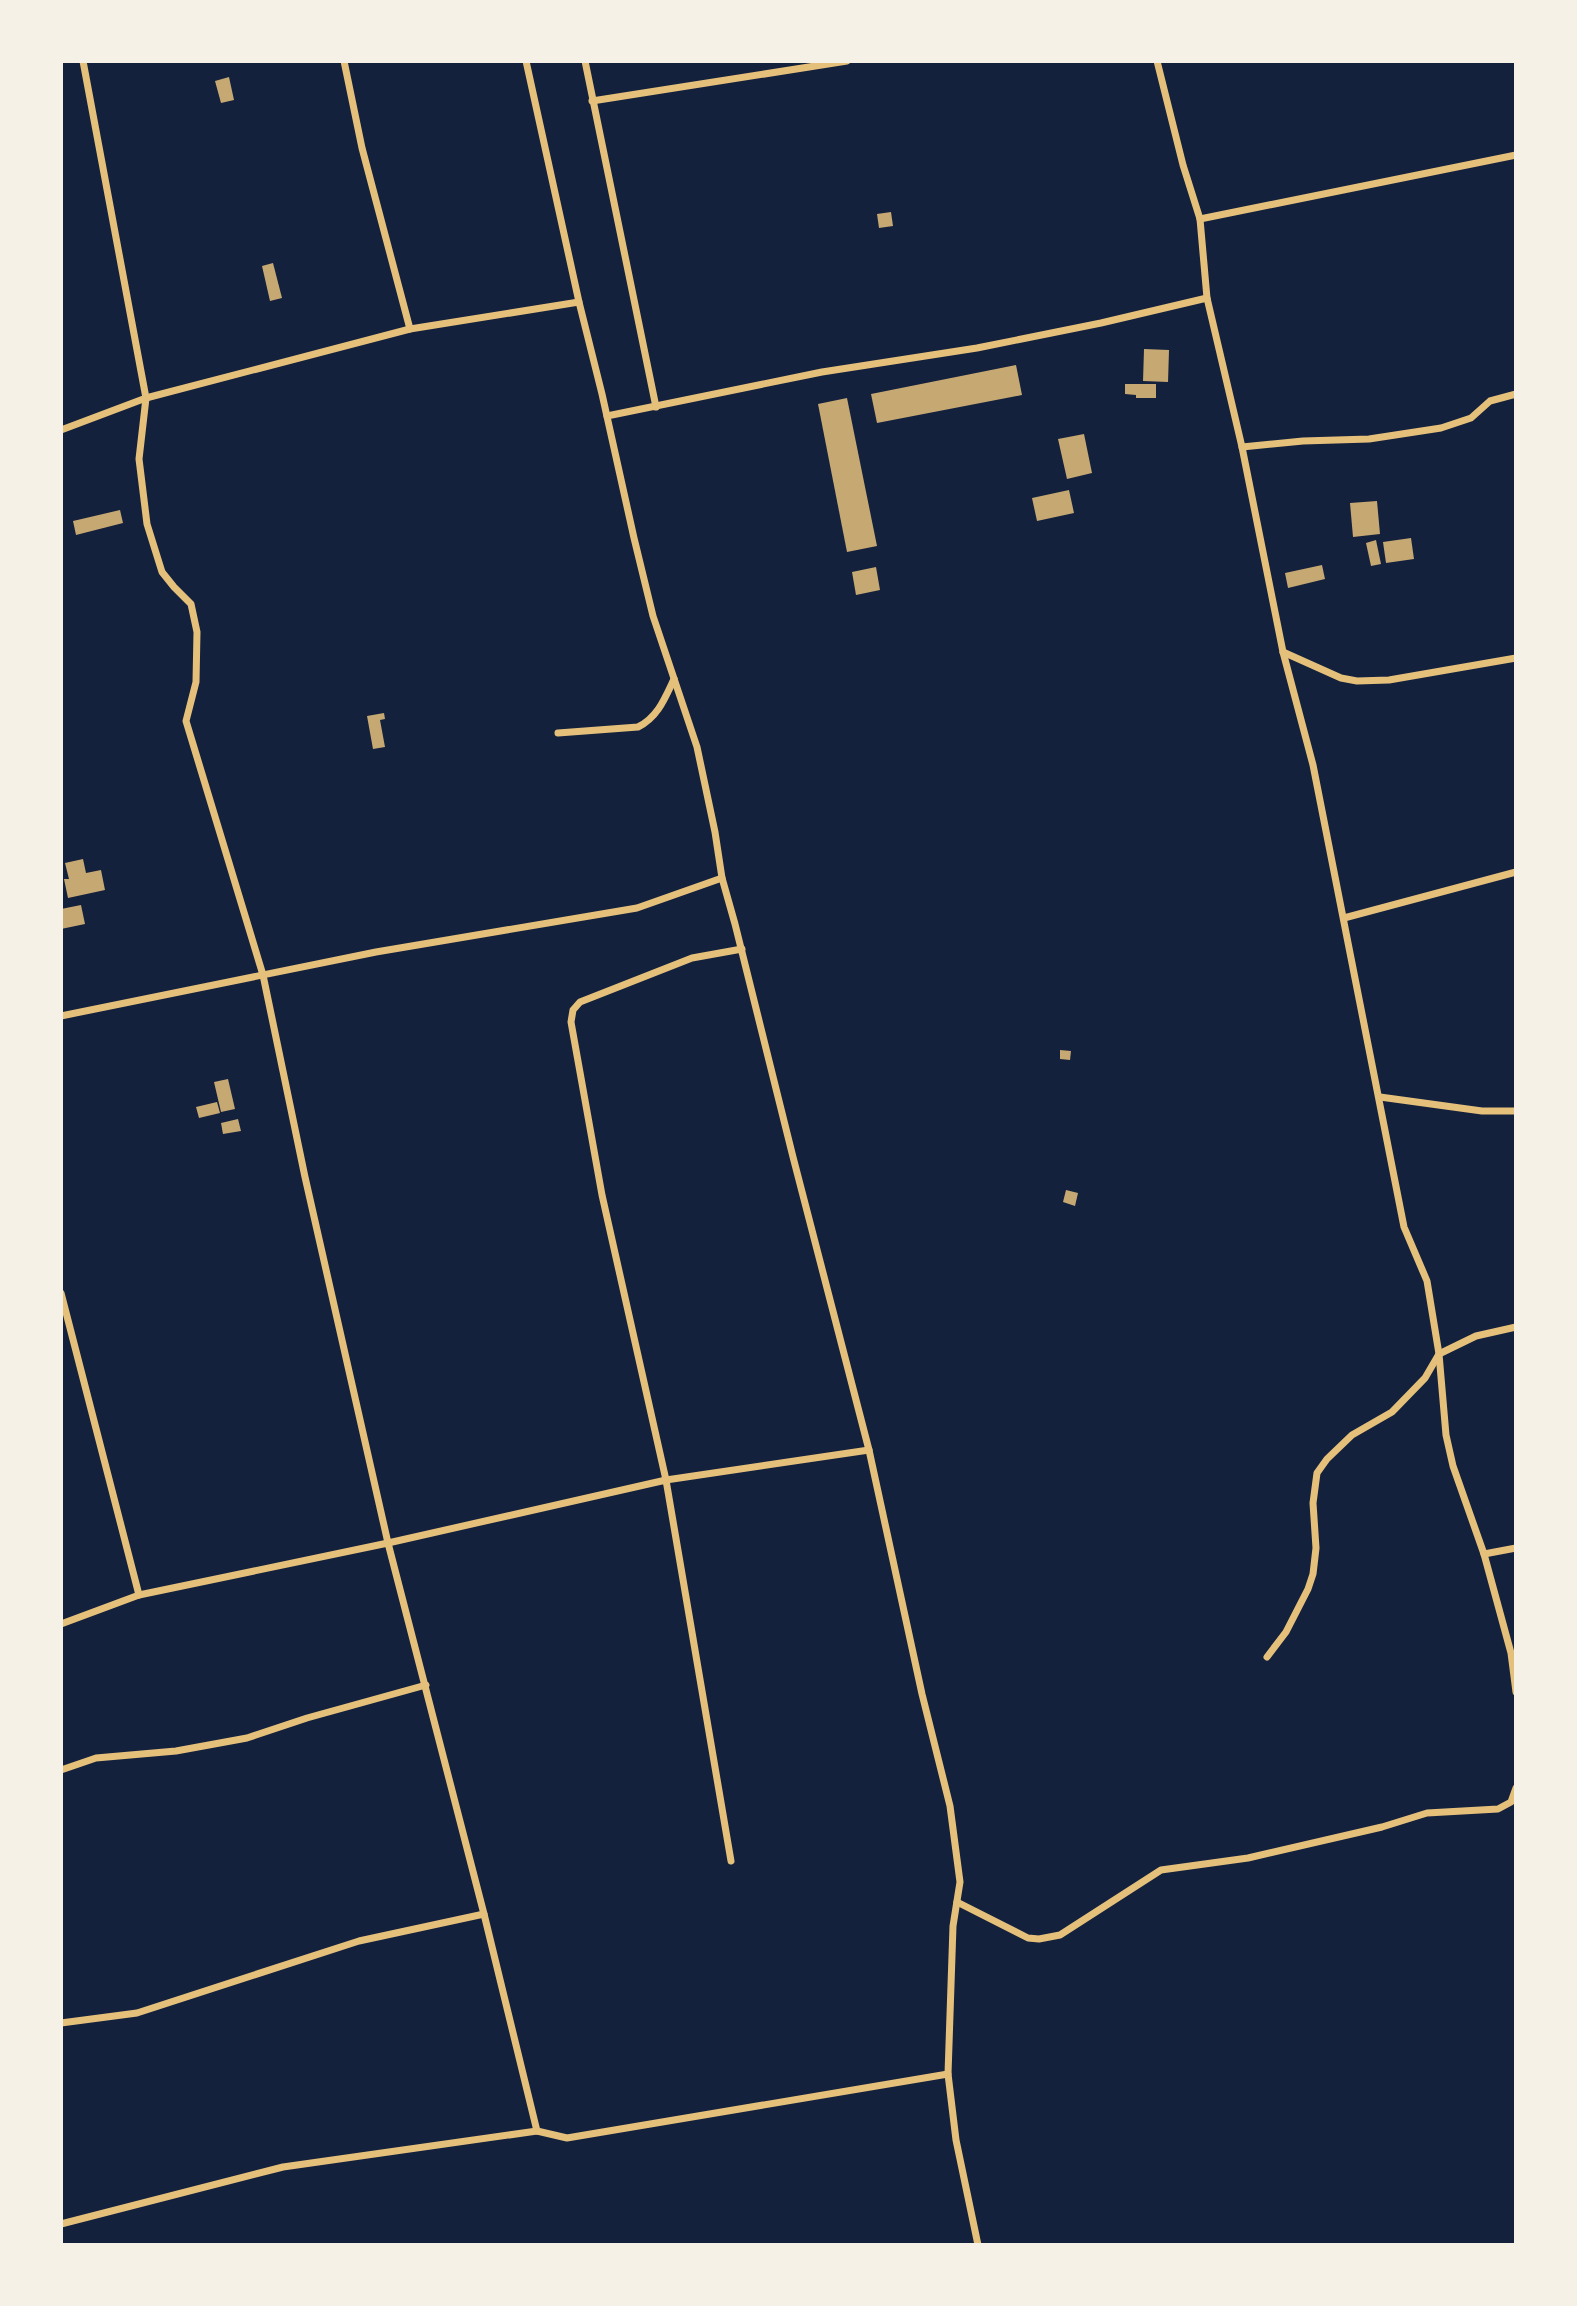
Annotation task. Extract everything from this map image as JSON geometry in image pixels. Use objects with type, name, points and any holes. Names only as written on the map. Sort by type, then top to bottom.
[{"type":"street","points":[[83,61],[146,398],[139,459],[147,524],[162,572],[191,604],[197,632],[196,682],[186,721],[263,975],[308,1190],[388,1543],[537,2131]]},
{"type":"street","points":[[344,61],[362,148],[410,329]]},
{"type":"street","points":[[526,61],[579,302],[653,615],[696,747],[722,878],[869,1450],[922,1693],[950,1806],[960,1882],[950,1970],[948,2074],[956,2140],[978,2245]]},
{"type":"street","points":[[585,61],[656,407]]},
{"type":"street","points":[[592,101],[847,61]]},
{"type":"street","points":[[1157,61],[1183,165],[1200,219],[1206,298],[1241,447],[1283,652],[1313,765],[1404,1227],[1427,1281],[1439,1354],[1446,1435],[1452,1466],[1484,1554],[1511,1653],[1516,1692]]},
{"type":"street","points":[[1200,219],[1516,155]]},
{"type":"street","points":[[607,416],[822,372],[977,348],[1206,298]]},
{"type":"street","points":[[61,430],[146,398],[410,329],[579,302]]},
{"type":"street","points":[[1241,447],[1303,441],[1369,439],[1441,428],[1471,418],[1490,401],[1516,394]]},
{"type":"street","points":[[1283,652],[1341,678],[1357,681],[1389,680],[1516,658]]},
{"type":"street","points":[[558,733],[638,727],[649,722],[674,678]]},
{"type":"street","points":[[1344,918],[1516,872]]},
{"type":"street","points":[[61,1016],[376,952],[637,908],[722,878]]},
{"type":"street","points":[[731,1861],[666,1480],[602,1195],[571,1022],[573,1010],[580,1002],[692,958],[742,949]]},
{"type":"street","points":[[1380,1097],[1482,1111],[1516,1111]]},
{"type":"street","points":[[61,1293],[139,1595]]},
{"type":"street","points":[[1267,1657],[1286,1632],[1308,1589],[1316,1548],[1313,1503],[1317,1474],[1327,1459],[1352,1434],[1392,1412],[1425,1378],[1439,1354],[1476,1336],[1516,1327]]},
{"type":"street","points":[[61,1624],[139,1595],[388,1543],[666,1480],[869,1450]]},
{"type":"street","points":[[1484,1554],[1516,1548]]},
{"type":"street","points":[[61,1769],[96,1758],[176,1751],[247,1738],[307,1718],[426,1685]]},
{"type":"street","points":[[957,1902],[1028,1938],[1060,1935],[1161,1870],[1248,1858],[1382,1827],[1427,1813],[1498,1810],[1513,1802],[1516,1788]]},
{"type":"street","points":[[61,2023],[137,2013],[359,1941],[484,1914]]},
{"type":"street","points":[[61,2224],[283,2167],[537,2131],[567,2138],[948,2074]]},
{"type":"building","points":[[229,77],[234,100],[221,103],[215,81]]},
{"type":"building","points":[[891,212],[893,226],[879,228],[877,214]]},
{"type":"building","points":[[273,263],[282,298],[270,301],[262,266]]},
{"type":"building","points":[[1144,349],[1169,350],[1168,382],[1143,381]]},
{"type":"building","points":[[1016,365],[1022,395],[877,423],[871,394]]},
{"type":"building","points":[[1125,384],[1156,384],[1156,398],[1136,398],[1136,395],[1125,394]]},
{"type":"building","points":[[847,398],[877,546],[847,552],[818,404]]},
{"type":"building","points":[[1084,434],[1092,473],[1067,479],[1058,439]]},
{"type":"building","points":[[1069,490],[1074,513],[1037,521],[1032,498]]},
{"type":"building","points":[[1377,501],[1380,534],[1353,537],[1350,503]]},
{"type":"building","points":[[120,510],[123,523],[76,535],[73,521]]},
{"type":"building","points":[[1411,538],[1414,559],[1386,563],[1383,542]]},
{"type":"building","points":[[1376,540],[1381,564],[1371,566],[1366,543]]},
{"type":"building","points":[[1322,565],[1325,579],[1288,588],[1285,573]]},
{"type":"building","points":[[876,567],[880,590],[856,595],[852,572]]},
{"type":"building","points":[[384,713],[385,719],[380,720],[385,747],[373,749],[367,716]]},
{"type":"building","points":[[83,859],[86,873],[101,870],[105,890],[68,898],[64,879],[69,879],[65,863]]},
{"type":"building","points":[[81,905],[85,924],[61,929],[61,909]]},
{"type":"building","points":[[1060,1050],[1071,1051],[1070,1060],[1060,1059]]},
{"type":"building","points":[[228,1079],[235,1109],[221,1112],[214,1082]]},
{"type":"building","points":[[217,1102],[220,1113],[199,1118],[196,1107]]},
{"type":"building","points":[[238,1119],[241,1131],[223,1134],[221,1123]]},
{"type":"building","points":[[1066,1190],[1078,1193],[1075,1206],[1063,1202]]}]
